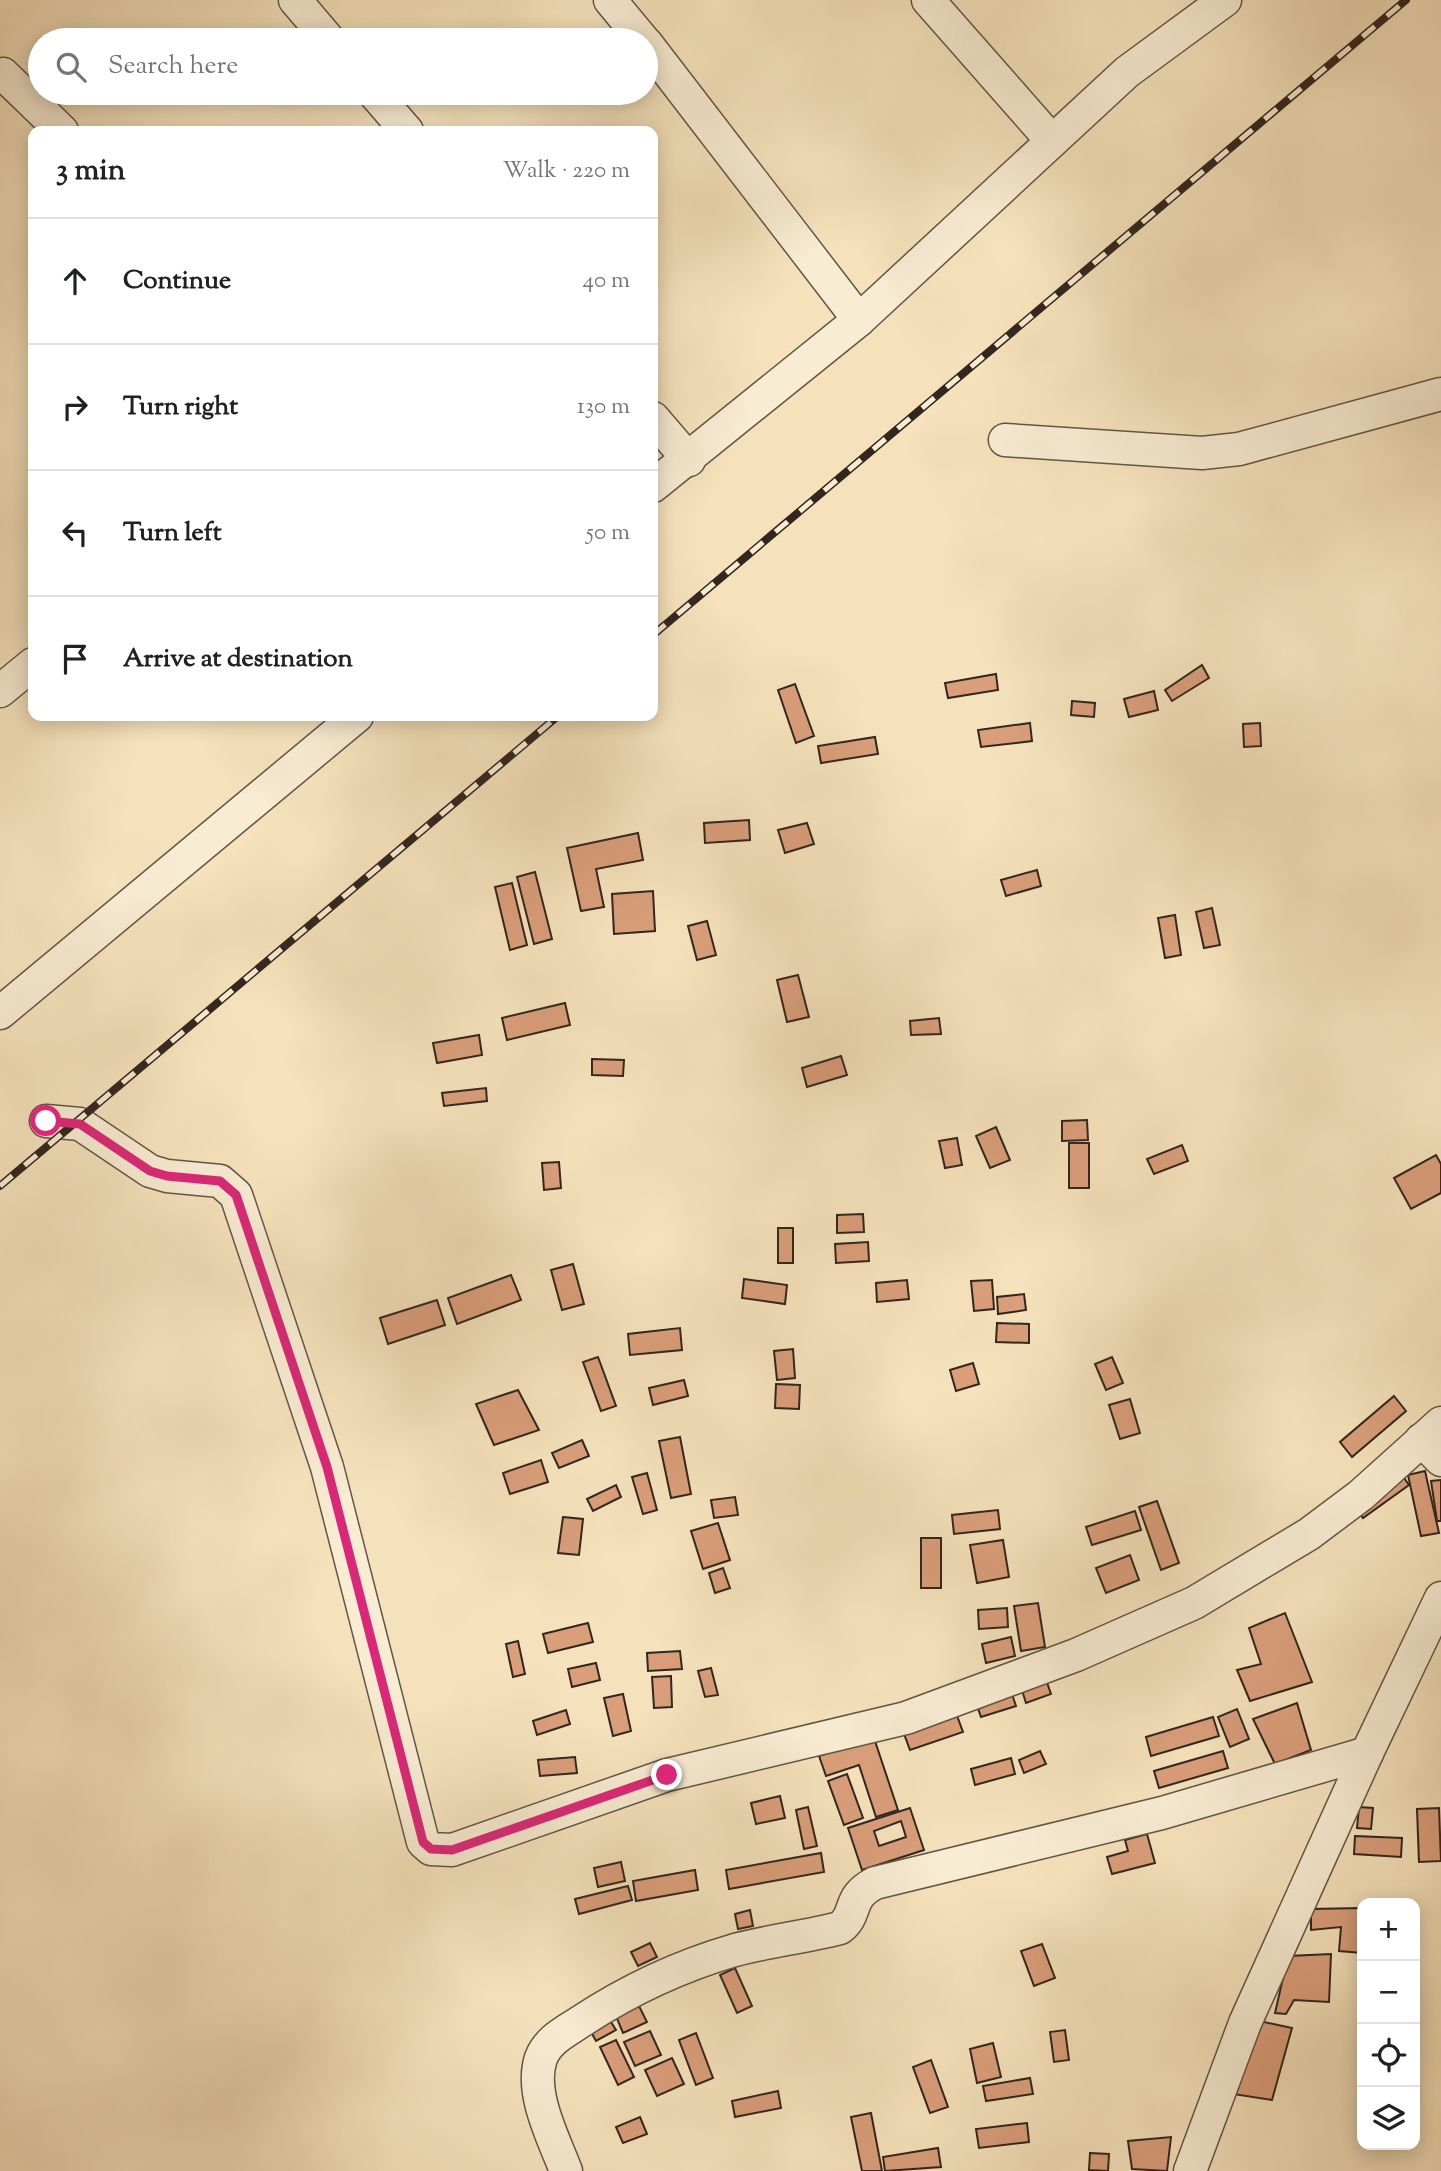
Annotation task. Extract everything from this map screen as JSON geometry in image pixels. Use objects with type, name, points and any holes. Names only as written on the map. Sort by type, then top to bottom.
[{"type":"street","points":[[295,0],[319,28]]},
{"type":"street","points":[[610,0],[633,28]]},
{"type":"street","points":[[928,0],[1052,141]]},
{"type":"street","points":[[658,482],[859,320],[1127,72],[1222,1]]},
{"type":"street","points":[[658,59],[859,320]]},
{"type":"street","points":[[1,74],[28,99]]},
{"type":"street","points":[[34,105],[57,126]]},
{"type":"street","points":[[384,105],[403,126]]},
{"type":"street","points":[[1005,440],[1202,453],[1239,449],[1410,405],[1441,394]]},
{"type":"street","points":[[658,424],[689,460]]},
{"type":"street","points":[[0,691],[28,668]]},
{"type":"street","points":[[0,1013],[351,721]]},
{"type":"street","points":[[46,1121],[80,1124],[150,1171],[167,1176],[220,1181],[236,1195],[327,1467],[423,1842],[431,1849],[452,1850],[667,1775],[906,1718],[1076,1655],[1194,1602],[1309,1534],[1434,1441]]},
{"type":"street","points":[[1190,2171],[1245,2023],[1367,1753],[1441,1598]]},
{"type":"street","points":[[566,2171],[545,2115],[540,2088],[540,2060],[548,2044],[609,2003],[659,1978],[736,1950],[840,1928],[849,1917],[856,1896],[875,1883],[1162,1813],[1367,1753]]},
{"type":"building","points":[[1202,665],[1209,678],[1172,701],[1165,690]]},
{"type":"building","points":[[996,674],[998,690],[948,698],[945,683]]},
{"type":"building","points":[[795,684],[814,736],[796,743],[778,690]]},
{"type":"building","points":[[1154,691],[1158,710],[1129,717],[1124,699]]},
{"type":"building","points":[[1072,701],[1095,703],[1094,717],[1071,715]]},
{"type":"building","points":[[1030,723],[1032,741],[981,747],[978,730]]},
{"type":"building","points":[[1260,723],[1261,746],[1244,747],[1243,724]]},
{"type":"building","points":[[875,737],[878,754],[821,763],[818,746]]},
{"type":"building","points":[[749,820],[750,840],[705,843],[704,823]]},
{"type":"building","points":[[807,823],[814,844],[785,853],[778,830]]},
{"type":"building","points":[[638,833],[643,860],[596,869],[604,907],[581,911],[567,848]]},
{"type":"building","points":[[1037,870],[1041,886],[1006,896],[1001,880]]},
{"type":"building","points":[[535,872],[552,939],[534,944],[517,877]]},
{"type":"building","points":[[512,883],[527,945],[510,950],[495,887]]},
{"type":"building","points":[[653,891],[655,931],[614,934],[612,894]]},
{"type":"building","points":[[1212,908],[1220,945],[1204,948],[1196,912]]},
{"type":"building","points":[[1175,915],[1181,955],[1165,958],[1158,918]]},
{"type":"building","points":[[707,921],[716,955],[697,960],[688,926]]},
{"type":"building","points":[[798,975],[809,1017],[787,1022],[777,980]]},
{"type":"building","points":[[565,1003],[570,1025],[507,1040],[502,1018]]},
{"type":"building","points":[[939,1018],[941,1034],[911,1035],[910,1021]]},
{"type":"building","points":[[479,1035],[482,1055],[437,1063],[433,1043]]},
{"type":"building","points":[[841,1056],[847,1075],[807,1087],[802,1068]]},
{"type":"building","points":[[592,1059],[624,1060],[623,1076],[592,1075]]},
{"type":"building","points":[[486,1088],[487,1101],[444,1106],[442,1093]]},
{"type":"building","points":[[1087,1120],[1088,1140],[1062,1141],[1062,1121]]},
{"type":"building","points":[[996,1127],[1010,1160],[990,1168],[976,1136]]},
{"type":"building","points":[[957,1138],[962,1165],[945,1168],[939,1141]]},
{"type":"building","points":[[1069,1143],[1089,1143],[1089,1188],[1069,1188]]},
{"type":"building","points":[[1182,1145],[1188,1161],[1154,1174],[1147,1159]]},
{"type":"building","points":[[1436,1155],[1441,1164],[1441,1193],[1411,1209],[1394,1178]]},
{"type":"building","points":[[559,1162],[561,1188],[544,1190],[542,1163]]},
{"type":"building","points":[[863,1214],[864,1232],[837,1233],[837,1215]]},
{"type":"building","points":[[778,1228],[793,1228],[793,1263],[778,1263]]},
{"type":"building","points":[[868,1242],[869,1261],[836,1263],[835,1244]]},
{"type":"building","points":[[573,1264],[584,1304],[562,1310],[551,1270]]},
{"type":"building","points":[[511,1275],[521,1300],[457,1324],[448,1298]]},
{"type":"building","points":[[744,1279],[787,1285],[785,1304],[742,1298]]},
{"type":"building","points":[[907,1280],[909,1299],[877,1302],[876,1283]]},
{"type":"building","points":[[992,1280],[994,1309],[974,1311],[971,1281]]},
{"type":"building","points":[[1024,1294],[1026,1310],[998,1314],[997,1297]]},
{"type":"building","points":[[437,1300],[445,1325],[388,1344],[380,1318]]},
{"type":"building","points":[[997,1323],[1029,1324],[1029,1343],[996,1342]]},
{"type":"building","points":[[680,1328],[682,1350],[630,1355],[628,1334]]},
{"type":"building","points":[[793,1349],[795,1378],[777,1380],[774,1351]]},
{"type":"building","points":[[598,1357],[616,1406],[601,1411],[583,1362]]},
{"type":"building","points":[[1112,1357],[1123,1383],[1106,1390],[1095,1364]]},
{"type":"building","points":[[973,1363],[979,1384],[956,1391],[950,1370]]},
{"type":"building","points":[[684,1380],[688,1396],[653,1405],[649,1388]]},
{"type":"building","points":[[776,1384],[800,1385],[799,1409],[775,1408]]},
{"type":"building","points":[[518,1390],[539,1430],[494,1445],[476,1404]]},
{"type":"building","points":[[1394,1396],[1406,1411],[1352,1457],[1340,1442]]},
{"type":"building","points":[[1130,1399],[1140,1433],[1120,1439],[1109,1405]]},
{"type":"building","points":[[680,1437],[691,1494],[671,1498],[659,1441]]},
{"type":"building","points":[[582,1440],[589,1456],[559,1468],[552,1453]]},
{"type":"building","points":[[541,1460],[548,1482],[510,1494],[503,1473]]},
{"type":"building","points":[[1425,1471],[1439,1533],[1421,1536],[1408,1475]]},
{"type":"building","points":[[647,1473],[657,1510],[643,1514],[632,1477]]},
{"type":"building","points":[[1402,1475],[1409,1485],[1363,1518],[1356,1508]]},
{"type":"building","points":[[1441,1480],[1441,1521],[1437,1521],[1431,1481]]},
{"type":"building","points":[[616,1485],[621,1497],[593,1511],[587,1499]]},
{"type":"building","points":[[735,1497],[738,1515],[714,1518],[711,1500]]},
{"type":"building","points":[[1157,1501],[1179,1563],[1161,1570],[1139,1507]]},
{"type":"building","points":[[998,1510],[1000,1529],[954,1534],[952,1515]]},
{"type":"building","points":[[1135,1511],[1141,1530],[1092,1545],[1086,1527]]},
{"type":"building","points":[[563,1517],[583,1519],[579,1555],[558,1553]]},
{"type":"building","points":[[718,1523],[730,1560],[703,1569],[691,1531]]},
{"type":"building","points":[[921,1538],[941,1538],[941,1588],[921,1588]]},
{"type":"building","points":[[1003,1540],[1009,1577],[977,1583],[970,1545]]},
{"type":"building","points":[[1130,1555],[1139,1580],[1106,1593],[1096,1568]]},
{"type":"building","points":[[723,1568],[730,1588],[715,1593],[709,1573]]},
{"type":"building","points":[[1038,1603],[1045,1647],[1021,1651],[1014,1606]]},
{"type":"building","points":[[1007,1608],[1008,1627],[979,1629],[978,1610]]},
{"type":"building","points":[[1285,1613],[1312,1682],[1250,1701],[1237,1670],[1261,1664],[1249,1628]]},
{"type":"building","points":[[588,1623],[593,1642],[548,1653],[543,1634]]},
{"type":"building","points":[[1011,1637],[1015,1656],[986,1663],[982,1644]]},
{"type":"building","points":[[518,1641],[525,1674],[513,1677],[506,1644]]},
{"type":"building","points":[[680,1651],[682,1669],[648,1671],[647,1653]]},
{"type":"building","points":[[596,1663],[600,1680],[572,1687],[568,1669]]},
{"type":"building","points":[[711,1668],[718,1695],[705,1697],[698,1671]]},
{"type":"building","points":[[671,1676],[672,1707],[654,1708],[652,1677]]},
{"type":"building","points":[[1045,1677],[1051,1694],[1026,1703],[1020,1684]]},
{"type":"building","points":[[1010,1688],[1016,1706],[981,1717],[975,1700]]},
{"type":"building","points":[[623,1694],[631,1731],[613,1736],[604,1698]]},
{"type":"building","points":[[1297,1703],[1311,1750],[1275,1764],[1253,1719]]},
{"type":"building","points":[[1237,1709],[1249,1739],[1230,1747],[1218,1717]]},
{"type":"building","points":[[566,1710],[570,1724],[537,1735],[533,1721]]},
{"type":"building","points":[[956,1713],[963,1732],[910,1750],[903,1731]]},
{"type":"building","points":[[1213,1717],[1219,1736],[1151,1756],[1146,1737]]},
{"type":"building","points":[[874,1738],[898,1810],[876,1817],[859,1765],[826,1776],[819,1756]]},
{"type":"building","points":[[1040,1751],[1046,1764],[1024,1773],[1019,1760]]},
{"type":"building","points":[[1223,1751],[1228,1768],[1159,1788],[1154,1771]]},
{"type":"building","points":[[575,1757],[577,1773],[540,1776],[538,1760]]},
{"type":"building","points":[[1011,1758],[1015,1774],[975,1785],[971,1769]]},
{"type":"building","points":[[847,1774],[863,1818],[844,1825],[828,1781]]},
{"type":"building","points":[[780,1796],[785,1818],[756,1824],[751,1803]]},
{"type":"building","points":[[808,1807],[817,1846],[804,1849],[796,1810]]},
{"type":"building","points":[[1359,1807],[1373,1808],[1371,1829],[1357,1828]]},
{"type":"building","points":[[910,1808],[924,1850],[862,1870],[848,1828]],"holes":[[[901,1821],[906,1837],[879,1846],[874,1831]]]},
{"type":"building","points":[[1439,1808],[1441,1861],[1419,1862],[1417,1809]]},
{"type":"building","points":[[1147,1834],[1155,1863],[1112,1874],[1107,1857],[1128,1851],[1125,1840]]},
{"type":"building","points":[[1355,1836],[1402,1838],[1401,1857],[1354,1854]]},
{"type":"building","points":[[821,1853],[824,1872],[729,1889],[726,1870]]},
{"type":"building","points":[[621,1862],[625,1881],[598,1887],[594,1868]]},
{"type":"building","points":[[695,1870],[698,1890],[636,1901],[633,1881]]},
{"type":"building","points":[[628,1886],[632,1900],[579,1914],[575,1899]]},
{"type":"building","points":[[1357,1908],[1357,1953],[1339,1951],[1341,1927],[1311,1930],[1311,1909]]},
{"type":"building","points":[[750,1910],[753,1926],[738,1929],[735,1914]]},
{"type":"building","points":[[650,1943],[657,1957],[638,1966],[631,1952]]},
{"type":"building","points":[[1042,1944],[1055,1978],[1034,1986],[1021,1951]]},
{"type":"building","points":[[1331,1954],[1329,2002],[1294,2000],[1286,2014],[1275,2013],[1288,1956]]},
{"type":"building","points":[[735,1968],[752,2006],[737,2013],[720,1975]]},
{"type":"building","points":[[639,2006],[647,2022],[623,2033],[616,2016]]},
{"type":"building","points":[[609,2019],[616,2030],[596,2041],[590,2030]]},
{"type":"building","points":[[1259,2021],[1292,2028],[1272,2100],[1227,2093]]},
{"type":"building","points":[[1065,2030],[1069,2060],[1054,2062],[1050,2032]]},
{"type":"building","points":[[650,2031],[661,2055],[635,2066],[624,2042]]},
{"type":"building","points":[[696,2033],[713,2078],[696,2085],[679,2040]]},
{"type":"building","points":[[616,2040],[634,2077],[618,2085],[600,2047]]},
{"type":"building","points":[[993,2043],[1001,2077],[977,2083],[970,2049]]},
{"type":"building","points":[[672,2058],[684,2084],[657,2096],[645,2070]]},
{"type":"building","points":[[931,2060],[948,2107],[930,2113],[913,2067]]},
{"type":"building","points":[[1030,2078],[1033,2094],[986,2101],[983,2086]]},
{"type":"building","points":[[778,2091],[781,2108],[735,2117],[732,2101]]},
{"type":"building","points":[[871,2113],[882,2171],[862,2171],[851,2117]]},
{"type":"building","points":[[640,2117],[647,2134],[623,2143],[616,2127]]},
{"type":"building","points":[[1027,2123],[1029,2142],[979,2148],[976,2129]]},
{"type":"building","points":[[1171,2137],[1167,2171],[1132,2169],[1128,2141]]},
{"type":"building","points":[[938,2148],[941,2167],[885,2171],[883,2157]]},
{"type":"building","points":[[1090,2153],[1109,2154],[1108,2171],[1089,2170]]},
{"type":"railway","points":[[658,631],[1406,0]]},
{"type":"railway","points":[[0,1186],[552,721]]},
{"type":"route","points":[[46,1121],[80,1124],[150,1171],[167,1176],[220,1181],[236,1195],[260,1275],[327,1467],[423,1842],[431,1849],[452,1850],[667,1775]]}]
